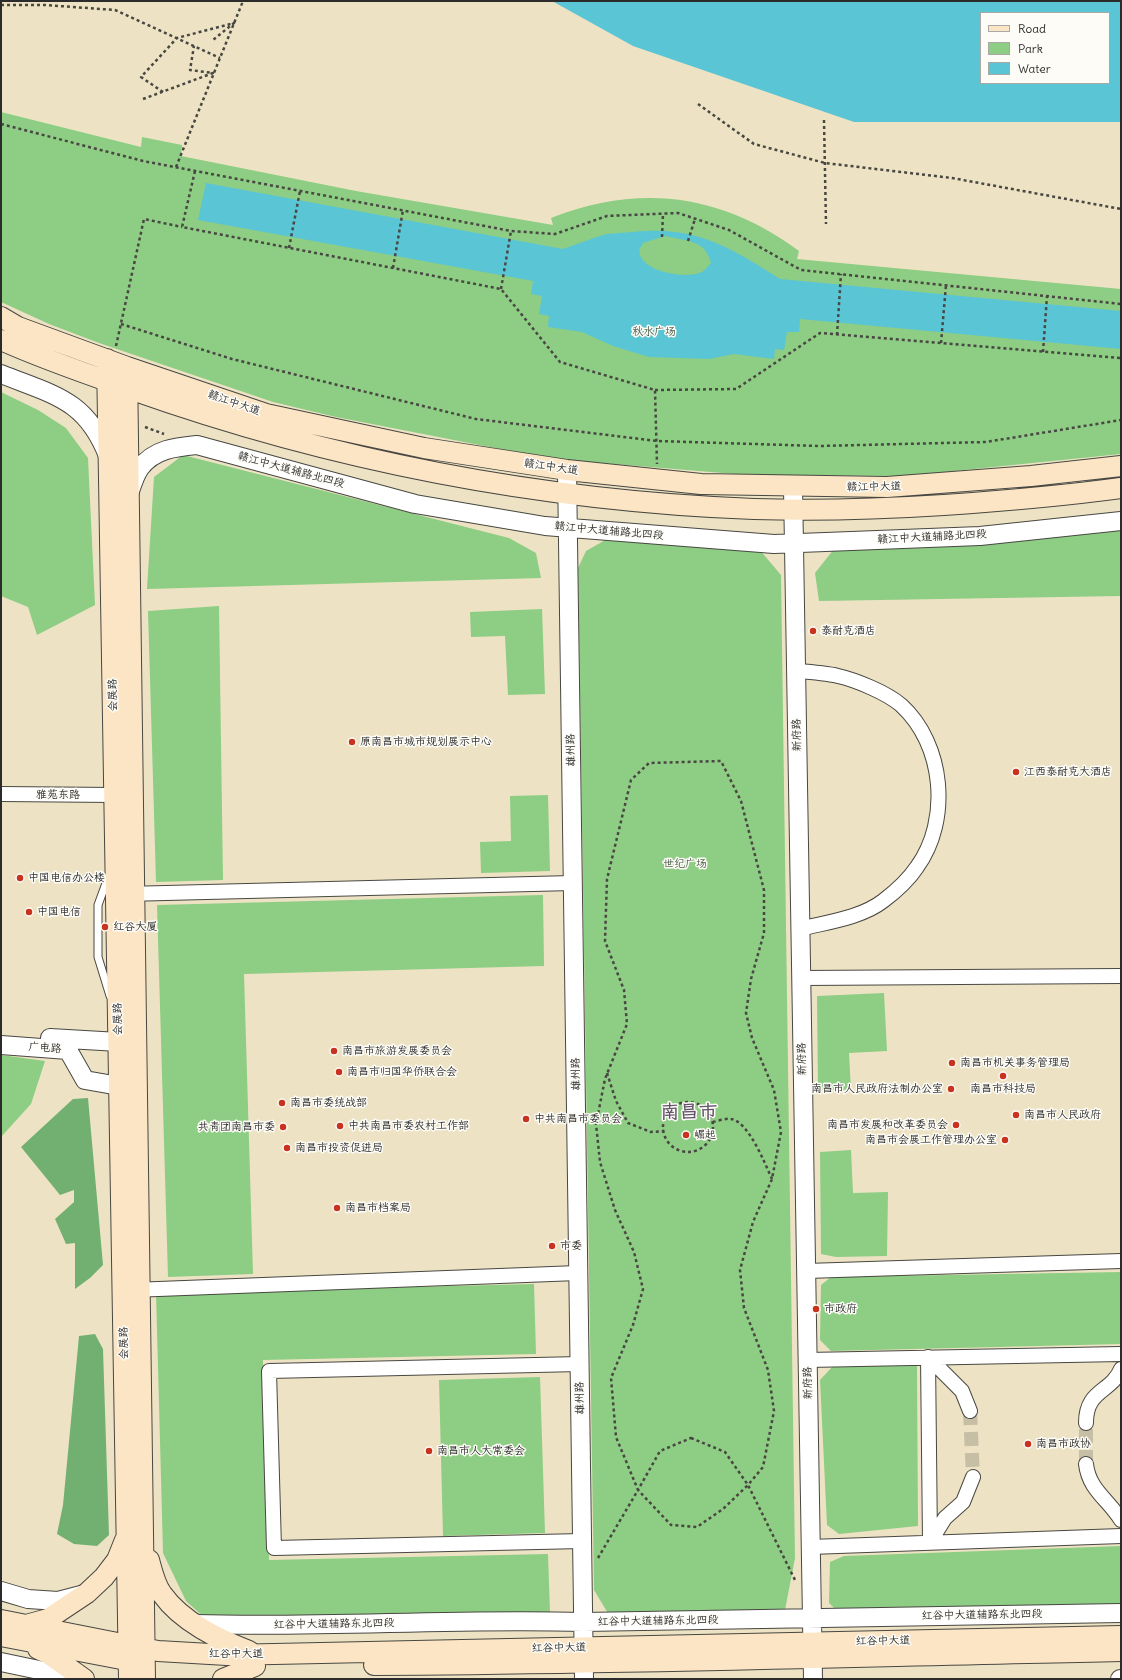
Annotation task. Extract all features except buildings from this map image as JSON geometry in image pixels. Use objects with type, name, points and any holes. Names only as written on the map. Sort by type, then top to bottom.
[{"type":"main road","name":"赣江中大道","points":[[1,317],[18,327],[108,353],[127,367],[266,414],[424,448],[567,470],[701,484],[793,487],[887,487],[1031,476],[1121,466]]},
{"type":"main road","name":"赣江中大道","points":[[1,340],[34,355],[184,408],[293,441],[376,460],[504,484],[623,500],[754,509],[875,509],[1076,494],[1121,488]]},
{"type":"main road","name":"会展路","points":[[108,353],[107,381],[115,858],[125,894],[118,1022],[120,1086],[132,1290]]},
{"type":"main road","name":"会展路","points":[[127,367],[128,494],[125,894],[137,1663]]},
{"type":"main road","points":[[15,1634],[48,1619],[87,1593],[104,1577],[135,1537],[162,1594],[179,1612],[195,1624],[256,1660],[223,1679]]},
{"type":"main road","name":"红谷中大道","points":[[1,1620],[15,1634],[137,1663],[198,1667],[256,1660],[584,1663],[812,1650],[1121,1636]]},
{"type":"main road","points":[[15,1634],[49,1654],[84,1679]]},
{"type":"main road","name":"红谷中大道","points":[[812,1650],[1121,1652]]},
{"type":"street","points":[[1,374],[65,400],[80,411],[92,423],[102,440],[109,458]]},
{"type":"street","name":"赣江中大道辅路北四段","points":[[128,494],[140,467],[157,453],[171,447],[196,445],[415,504],[545,526],[568,528],[774,544],[980,536],[1121,520]]},
{"type":"street","name":"雄州路","points":[[567,470],[584,1663]]},
{"type":"street","name":"新府路","points":[[793,487],[813,1679]]},
{"type":"street","points":[[796,671],[839,676],[874,689],[900,704],[919,725],[932,753],[938,785],[938,808],[935,831],[917,868],[877,905],[860,913],[800,930]]},
{"type":"street","name":"雅苑东路","points":[[1,794],[114,795]]},
{"type":"street","points":[[125,894],[573,883]]},
{"type":"street","points":[[801,978],[1121,976]]},
{"type":"street","name":"广电路","points":[[1,1035],[119,1042]]},
{"type":"street","name":"广电路","points":[[1,1045],[68,1050],[85,1080],[120,1086]]},
{"type":"street","points":[[806,1271],[1121,1261]]},
{"type":"street","points":[[132,1290],[578,1273]]},
{"type":"street","points":[[807,1360],[1121,1354]]},
{"type":"street","points":[[928,1357],[962,1391],[970,1411]]},
{"type":"street","points":[[928,1357],[930,1542]]},
{"type":"street","points":[[580,1364],[269,1371],[274,1548],[582,1541]]},
{"type":"street","points":[[1086,1423],[1086,1411],[1097,1394],[1110,1384],[1119,1374],[1121,1369]]},
{"type":"street","points":[[1086,1464],[1087,1476],[1096,1492],[1111,1505],[1121,1520]]},
{"type":"street","points":[[930,1542],[945,1518],[963,1502],[973,1477]]},
{"type":"street","points":[[810,1547],[1121,1536]]},
{"type":"street","points":[[1,1591],[28,1599],[58,1601],[87,1593]]},
{"type":"street","name":"红谷中大道辅路东北四段","points":[[195,1624],[246,1626],[533,1621],[584,1622],[1121,1613]]},
{"type":"street","points":[[1,1662],[58,1674],[71,1679]]},
{"type":"lane","points":[[115,858],[98,905],[98,957],[118,1022]]},
{"type":"path","points":[[176,167],[243,1]]},
{"type":"path","points":[[1,5],[46,5],[115,10],[220,58]]},
{"type":"path","points":[[163,92],[141,77],[177,38],[234,23]]},
{"type":"path","points":[[213,40],[234,23]]},
{"type":"path","points":[[194,46],[190,70],[213,73]]},
{"type":"path","points":[[143,99],[213,73]]},
{"type":"path","points":[[698,104],[754,144],[825,163],[952,178],[1121,209]]},
{"type":"path","points":[[824,120],[826,224]]},
{"type":"path","points":[[1,124],[143,161],[511,230],[556,234],[607,216],[678,213],[729,230],[801,270],[1121,304]]},
{"type":"path","points":[[182,227],[195,171]]},
{"type":"path","points":[[289,248],[300,191]]},
{"type":"path","points":[[393,268],[403,210]]},
{"type":"path","points":[[662,237],[664,214]]},
{"type":"path","points":[[108,353],[115,349],[144,219],[501,289],[560,362],[655,390],[736,389],[820,333],[1121,358]]},
{"type":"path","points":[[688,241],[695,219]]},
{"type":"path","points":[[501,289],[511,230]]},
{"type":"path","points":[[837,334],[842,274]]},
{"type":"path","points":[[941,343],[946,285]]},
{"type":"path","points":[[1043,352],[1047,296]]},
{"type":"path","points":[[121,324],[232,359],[476,419],[657,441],[819,446],[986,442],[1121,420]]},
{"type":"path","points":[[655,390],[657,468]]},
{"type":"path","points":[[721,760],[741,801],[764,890],[764,933],[751,979],[746,1013],[752,1038],[774,1090],[781,1132],[772,1179],[753,1222],[740,1270],[744,1308],[768,1370],[774,1411],[763,1467],[748,1485],[723,1510],[697,1527],[671,1525],[638,1490],[616,1437],[611,1378],[633,1325],[643,1289],[634,1252],[615,1210],[600,1162],[596,1124],[607,1073],[627,1024],[624,990],[605,941],[607,879],[631,780],[649,763],[721,760]]},
{"type":"path","points":[[607,1073],[616,1101],[628,1123],[651,1132],[664,1131]]},
{"type":"path","points":[[684,1102],[694,1102],[709,1112],[713,1122],[713,1132],[709,1142],[696,1150],[685,1152],[675,1148],[669,1142],[664,1131],[664,1123],[668,1112],[676,1104],[684,1102]]},
{"type":"path","points":[[713,1122],[730,1119],[738,1122],[751,1137],[772,1179]]},
{"type":"path","points":[[583,1573],[588,1574],[660,1451],[691,1438],[725,1452],[748,1485],[798,1587],[811,1588]]},
{"type":"green space","name":"秋水广场","points":[[1,112],[141,147],[142,137],[182,145],[181,156],[356,191],[553,225],[551,218],[584,207],[616,200],[648,198],[680,200],[710,206],[740,217],[770,232],[799,251],[797,259],[1121,289],[1121,454],[905,476],[747,475],[566,460],[505,450],[336,417],[273,402],[99,343],[49,324],[1,302]]},
{"type":"green space","points":[[1,392],[38,410],[66,428],[88,458],[95,605],[37,635],[28,607],[1,596]]},
{"type":"green space","points":[[183,455],[509,538],[536,553],[541,578],[147,589],[154,477]]},
{"type":"green space","points":[[1121,529],[1121,596],[819,601],[815,573],[834,549],[927,548]]},
{"type":"green space","name":"世纪广场","points":[[607,539],[759,549],[781,575],[795,1558],[785,1610],[609,1615],[594,1590],[578,568],[586,551]]},
{"type":"green space","points":[[219,606],[223,880],[156,882],[148,611]]},
{"type":"green space","points":[[542,609],[545,694],[508,695],[505,636],[471,637],[470,612]]},
{"type":"green space","points":[[548,795],[550,871],[481,873],[480,842],[511,841],[510,796]]},
{"type":"green space","points":[[543,895],[544,966],[244,974],[253,1274],[168,1277],[157,905]]},
{"type":"green space","points":[[884,993],[887,1051],[849,1053],[851,1090],[818,1090],[817,996]]},
{"type":"green space","points":[[1,1055],[45,1061],[31,1104],[1,1137]]},
{"type":"green space","points":[[88,1098],[103,1265],[90,1278],[75,1289],[75,1243],[66,1244],[55,1219],[74,1202],[74,1190],[60,1195],[21,1147],[73,1099]]},
{"type":"green space","points":[[851,1150],[853,1193],[888,1192],[887,1256],[836,1257],[821,1254],[820,1152]]},
{"type":"green space","points":[[1121,1272],[1121,1344],[831,1351],[820,1340],[821,1285],[831,1277]]},
{"type":"green space","points":[[534,1284],[536,1354],[263,1360],[269,1560],[548,1554],[550,1612],[207,1620],[186,1601],[163,1553],[156,1293]]},
{"type":"green space","points":[[95,1334],[103,1349],[109,1535],[97,1546],[74,1544],[57,1534],[63,1505],[79,1336]]},
{"type":"green space","points":[[834,1365],[917,1366],[918,1526],[839,1534],[827,1525],[820,1380]]},
{"type":"green space","points":[[540,1377],[545,1533],[443,1536],[439,1380]]},
{"type":"green space","points":[[1121,1546],[1121,1609],[837,1611],[829,1603],[830,1562],[844,1556]]},
{"type":"water","points":[[552,1],[1121,1],[1121,122],[854,122],[633,46]]},
{"type":"water","points":[[206,183],[563,249],[607,234],[654,231],[674,232],[710,240],[744,257],[780,279],[1121,311],[1121,349],[800,319],[799,332],[787,332],[784,350],[775,349],[774,359],[734,354],[709,359],[649,357],[613,346],[582,332],[548,327],[549,316],[539,314],[542,296],[531,294],[533,281],[198,220]],"holes":[[[665,236],[694,242],[704,249],[711,263],[702,272],[688,275],[679,275],[653,268],[641,258],[639,250],[643,243]]]},
{"type":"tunnel","points":[[970,1411],[973,1477]]},
{"type":"tunnel","points":[[1086,1423],[1086,1464]]},
{"type":"place","name":"泰耐克酒店","points":[[813,631]]},
{"type":"place","name":"原南昌市城市规划展示中心","points":[[352,742]]},
{"type":"place","name":"江西泰耐克大酒店","points":[[1016,772]]},
{"type":"place","name":"中国电信办公楼","points":[[20,878]]},
{"type":"place","name":"中国电信","points":[[29,912]]},
{"type":"place","name":"红谷大厦","points":[[105,927]]},
{"type":"place","name":"南昌市旅游发展委员会","points":[[334,1051]]},
{"type":"place","name":"南昌市机关事务管理局","points":[[952,1063]]},
{"type":"place","name":"南昌市归国华侨联合会","points":[[339,1072]]},
{"type":"place","name":"南昌市科技局","points":[[1003,1076]]},
{"type":"place","name":"南昌市人民政府法制办公室","points":[[951,1089]]},
{"type":"place","name":"南昌市委统战部","points":[[282,1103]]},
{"type":"place","name":"南昌市人民政府","points":[[1016,1115]]},
{"type":"place","name":"中共南昌市委员会","points":[[526,1119]]},
{"type":"place","name":"南昌市发展和改革委员会","points":[[956,1125]]},
{"type":"place","name":"中共南昌市委农村工作部","points":[[340,1126]]},
{"type":"place","name":"共青团南昌市委","points":[[283,1127]]},
{"type":"place","name":"崛起","points":[[686,1135]]},
{"type":"place","name":"南昌市会展工作管理办公室","points":[[1005,1140]]},
{"type":"place","name":"南昌市投资促进局","points":[[287,1148]]},
{"type":"place","name":"南昌市档案局","points":[[337,1208]]},
{"type":"place","name":"市委","points":[[552,1246]]},
{"type":"place","name":"市政府","points":[[816,1309]]},
{"type":"place","name":"南昌市政协","points":[[1028,1444]]},
{"type":"place","name":"南昌市人大常委会","points":[[429,1451]]},
{"type":"district","name":"南昌市","points":[[689,1113]]}]
